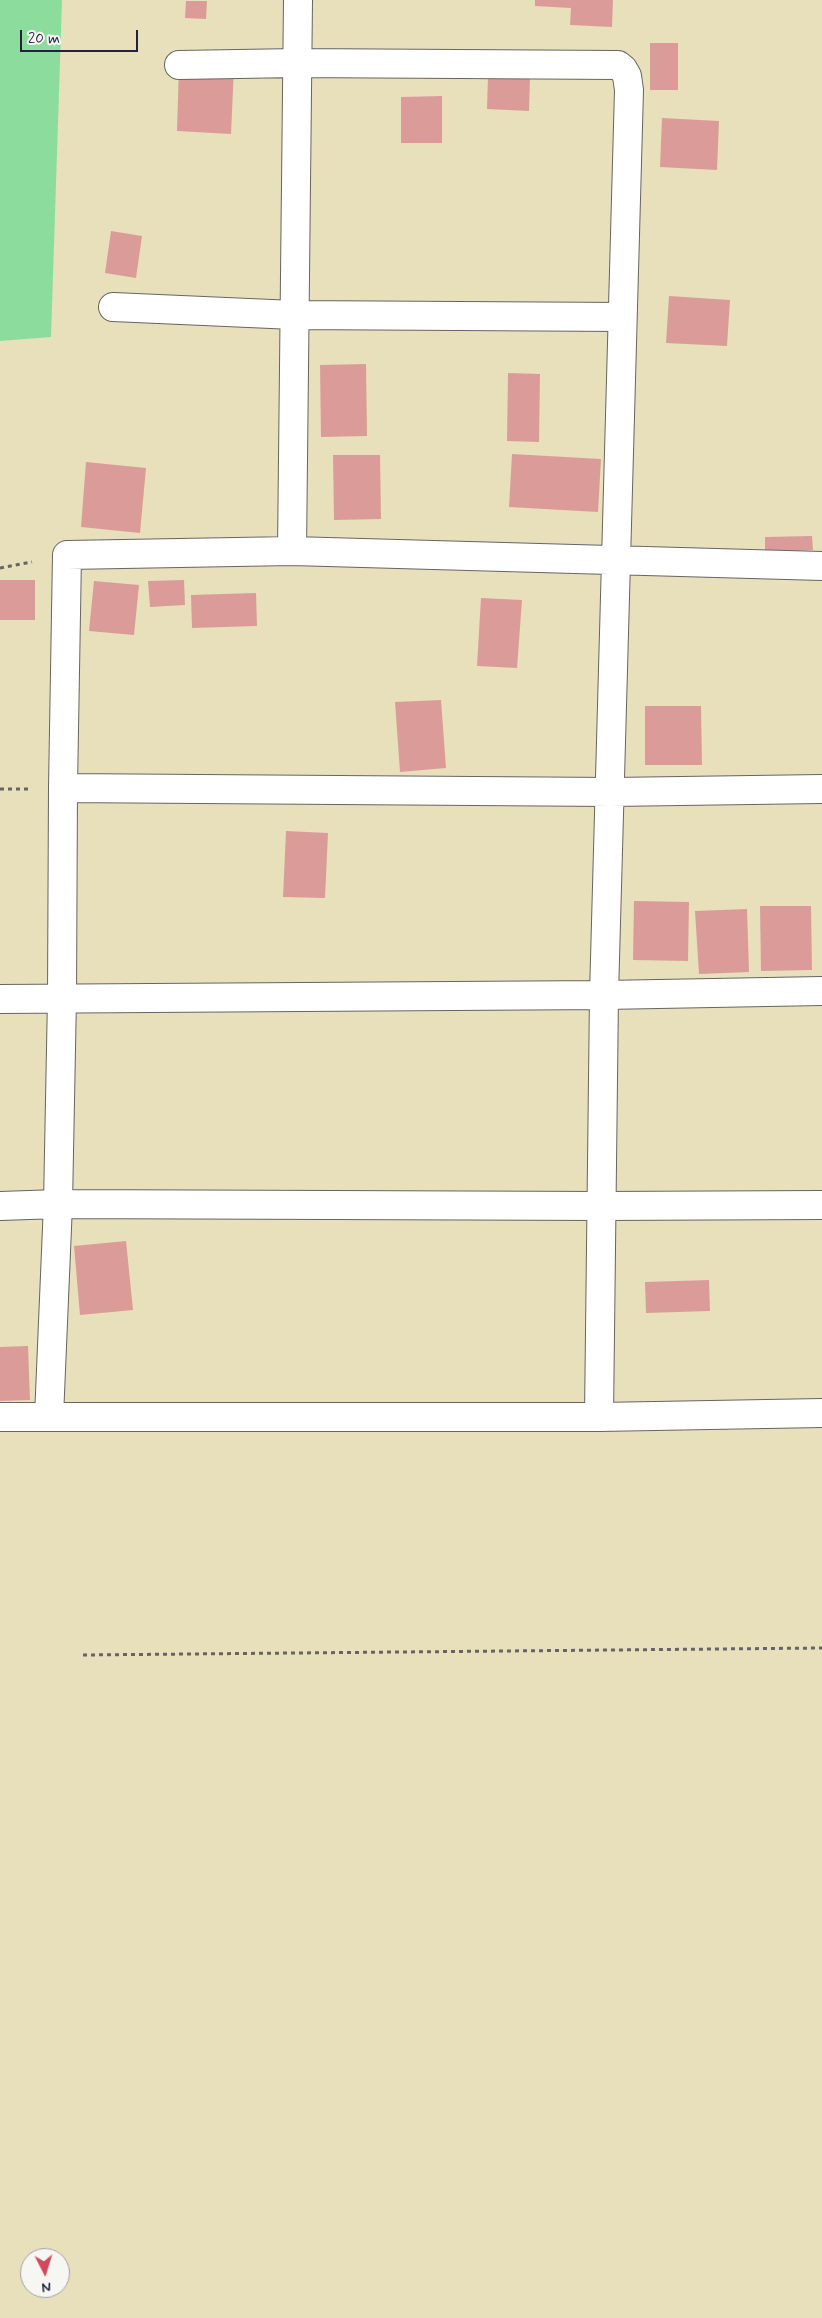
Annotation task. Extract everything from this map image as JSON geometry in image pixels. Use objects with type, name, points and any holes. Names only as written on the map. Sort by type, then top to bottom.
[{"type":"street","points":[[292,551],[298,0]]},
{"type":"street","points":[[180,65],[297,63],[618,66],[624,69],[629,90],[604,995],[599,1417]]},
{"type":"street","points":[[113,307],[294,315],[622,317]]},
{"type":"street","points":[[49,1417],[58,1204],[67,555],[292,551],[822,566]]},
{"type":"street","points":[[63,788],[610,792],[822,790]]},
{"type":"street","points":[[0,999],[62,997],[604,995],[822,991]]},
{"type":"street","points":[[0,1206],[58,1204],[822,1205]]},
{"type":"street","points":[[0,1417],[599,1417],[822,1413]]},
{"type":"path","points":[[83,1655],[822,1648]]},
{"type":"green space","points":[[0,0],[62,0],[51,337],[0,341]]},
{"type":"building","points":[[535,0],[613,0],[612,27],[570,25],[571,8],[535,6]]},
{"type":"building","points":[[186,1],[207,1],[206,19],[185,18]]},
{"type":"building","points":[[650,43],[678,43],[678,90],[650,90]]},
{"type":"building","points":[[179,65],[234,67],[231,134],[177,131]]},
{"type":"building","points":[[488,76],[530,78],[529,111],[487,109]]},
{"type":"building","points":[[442,96],[442,143],[401,143],[401,97]]},
{"type":"building","points":[[662,118],[719,121],[717,170],[660,167]]},
{"type":"building","points":[[111,231],[142,236],[136,278],[105,273]]},
{"type":"building","points":[[669,296],[730,300],[727,346],[666,343]]},
{"type":"building","points":[[366,364],[367,436],[321,437],[320,365]]},
{"type":"building","points":[[508,373],[540,374],[539,442],[507,441]]},
{"type":"building","points":[[512,454],[601,459],[598,512],[509,507]]},
{"type":"building","points":[[333,455],[380,455],[381,519],[334,520]]},
{"type":"building","points":[[86,462],[146,468],[140,533],[81,527]]},
{"type":"building","points":[[812,536],[813,550],[765,552],[765,537]]},
{"type":"building","points":[[0,580],[35,580],[35,620],[0,620]]},
{"type":"building","points":[[184,580],[185,605],[150,607],[148,581]]},
{"type":"building","points":[[94,581],[139,585],[134,635],[89,631]]},
{"type":"building","points":[[256,593],[257,626],[192,628],[191,595]]},
{"type":"building","points":[[481,598],[522,600],[517,668],[477,666]]},
{"type":"building","points":[[441,700],[446,768],[400,772],[395,702]]},
{"type":"building","points":[[645,706],[701,706],[702,765],[645,765]]},
{"type":"building","points":[[286,831],[328,833],[325,898],[283,897]]},
{"type":"building","points":[[634,901],[689,902],[688,961],[633,960]]},
{"type":"building","points":[[760,906],[811,906],[812,970],[761,971]]},
{"type":"building","points":[[747,909],[749,972],[699,974],[695,911]]},
{"type":"building","points":[[126,1241],[133,1310],[80,1315],[74,1246]]},
{"type":"building","points":[[709,1280],[710,1311],[646,1313],[645,1282]]},
{"type":"building","points":[[28,1346],[30,1400],[0,1401],[0,1347]]}]
